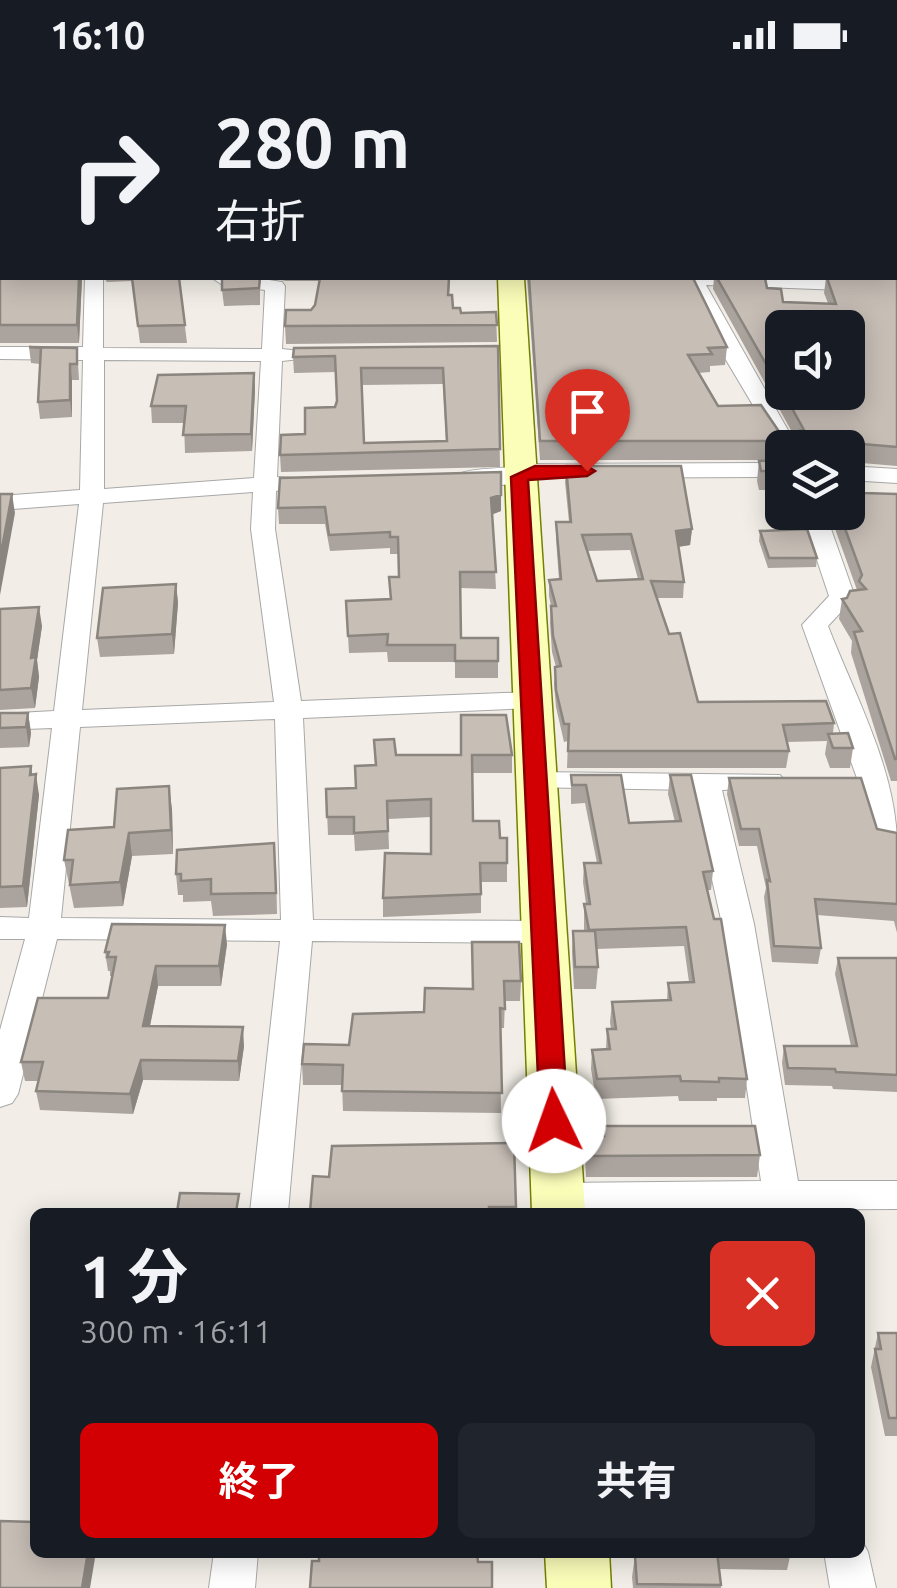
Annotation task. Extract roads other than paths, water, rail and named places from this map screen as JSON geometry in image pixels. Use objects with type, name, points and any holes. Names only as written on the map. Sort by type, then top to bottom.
[{"type":"main road","points":[[512,280],[506,352],[520,477],[558,1205]]},
{"type":"main road","points":[[577,1558],[579,1588]]},
{"type":"street","points":[[0,1094],[44,928],[92,496],[94,280]]},
{"type":"street","points":[[234,280],[275,286],[262,529],[289,711],[297,930],[269,1208]]},
{"type":"street","points":[[695,280],[717,320],[725,345],[732,350],[778,430]]},
{"type":"street","points":[[745,280],[897,286]]},
{"type":"street","points":[[0,353],[310,355]]},
{"type":"street","points":[[442,479],[520,477],[535,471],[765,470]]},
{"type":"street","points":[[865,474],[897,476]]},
{"type":"street","points":[[0,503],[306,482]]},
{"type":"street","points":[[820,530],[842,598],[814,625],[873,781],[888,836],[897,837]]},
{"type":"street","points":[[0,722],[531,700]]},
{"type":"street","points":[[535,781],[798,781]]},
{"type":"street","points":[[705,781],[738,924],[782,1204]]},
{"type":"street","points":[[836,781],[873,781]]},
{"type":"street","points":[[0,928],[545,932]]},
{"type":"street","points":[[558,1205],[782,1204],[897,1195]]},
{"type":"street","points":[[232,1588],[235,1558]]},
{"type":"street","points":[[847,1558],[853,1588]]}]
